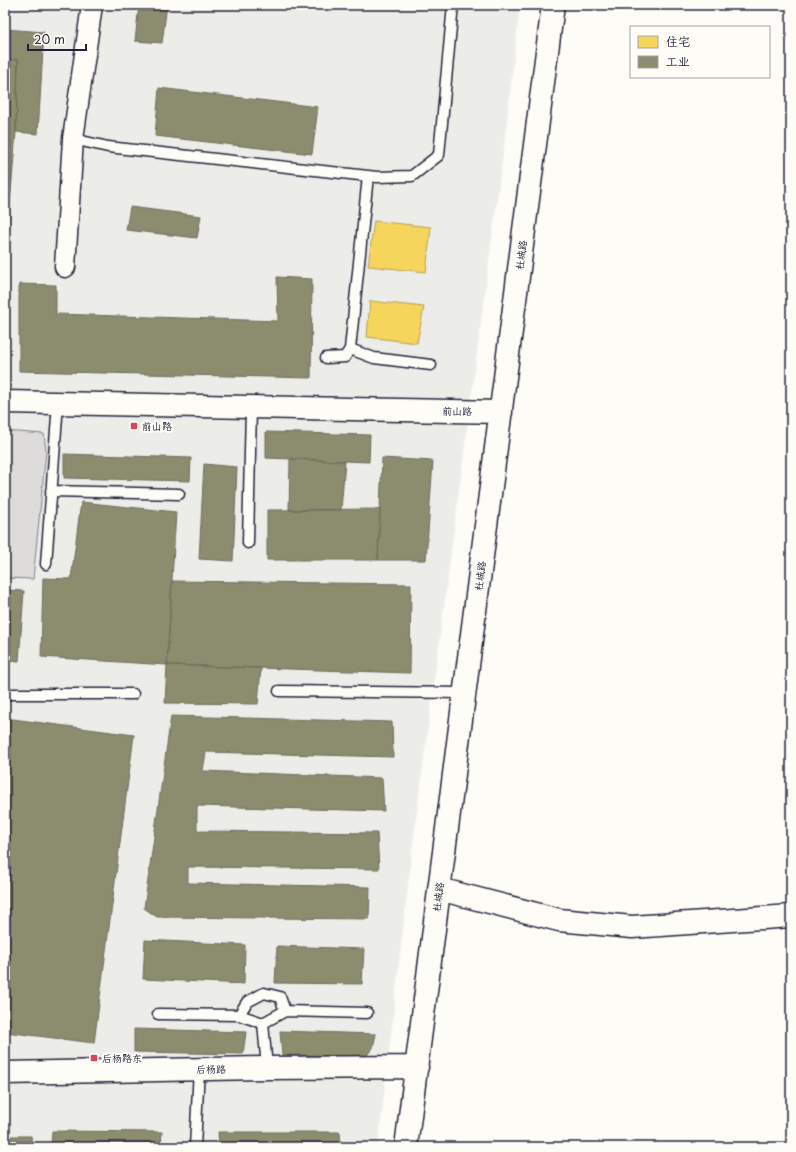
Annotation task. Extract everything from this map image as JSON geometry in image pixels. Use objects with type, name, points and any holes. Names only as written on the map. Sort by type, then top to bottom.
[{"type":"street","points":[[64,267],[73,140],[92,5]]},
{"type":"street","name":"杜城路","points":[[406,1147],[553,5]]},
{"type":"street","name":"前山路","points":[[5,402],[501,412]]},
{"type":"street","points":[[439,890],[559,920],[632,927],[791,916]]},
{"type":"street","name":"后杨路","points":[[5,1073],[417,1067]]},
{"type":"lane","points":[[73,140],[108,147],[368,176],[412,176],[439,155],[453,5]]},
{"type":"lane","points":[[326,358],[346,357],[350,349],[368,176]]},
{"type":"lane","points":[[350,349],[374,358],[431,365]]},
{"type":"lane","points":[[46,564],[58,403]]},
{"type":"lane","points":[[248,543],[251,407]]},
{"type":"lane","points":[[51,491],[179,494]]},
{"type":"lane","points":[[279,691],[465,693]]},
{"type":"lane","points":[[5,694],[133,694]]},
{"type":"lane","points":[[239,1015],[247,1002],[264,993],[280,997],[285,1012]]},
{"type":"lane","points":[[158,1014],[239,1015],[263,1023],[285,1012],[367,1013]]},
{"type":"lane","points":[[263,1023],[267,1068]]},
{"type":"lane","points":[[195,1147],[199,1069]]},
{"type":"shaded area","points":[[5,5],[520,5],[504,146],[412,850],[378,1147],[5,1147]]},
{"type":"shaded area","points":[[5,431],[44,434],[46,451],[33,579],[5,578]]},
{"type":"building: 住宅","points":[[374,221],[431,227],[426,272],[368,266]]},
{"type":"building: 住宅","points":[[370,301],[424,307],[417,343],[367,337]]},
{"type":"building: 工业","points":[[139,5],[167,5],[162,43],[135,41]]},
{"type":"building: 工业","points":[[5,29],[44,32],[38,134],[16,132],[18,60],[5,59]]},
{"type":"building: 工业","points":[[5,59],[18,60],[16,132],[6,252],[5,252]]},
{"type":"building: 工业","points":[[159,88],[318,107],[312,154],[155,136]]},
{"type":"building: 工业","points":[[130,207],[201,216],[197,238],[126,230]]},
{"type":"building: 工业","points":[[277,277],[312,279],[311,378],[19,371],[19,284],[56,285],[56,314],[278,321]]},
{"type":"building: 工业","points":[[266,432],[370,435],[369,462],[266,458]]},
{"type":"building: 工业","points":[[64,454],[191,458],[190,481],[64,478]]},
{"type":"building: 工业","points":[[382,458],[433,461],[426,560],[378,560]]},
{"type":"building: 工业","points":[[290,459],[345,461],[341,510],[289,510]]},
{"type":"building: 工业","points":[[204,464],[237,467],[233,561],[199,559]]},
{"type":"building: 工业","points":[[81,502],[176,512],[167,665],[41,657],[43,578],[71,579]]},
{"type":"building: 工业","points":[[380,509],[378,560],[267,560],[267,510]]},
{"type":"building: 工业","points":[[172,581],[411,584],[410,673],[167,665]]},
{"type":"building: 工业","points":[[5,590],[24,591],[19,661],[5,660]]},
{"type":"building: 工业","points":[[167,665],[261,668],[258,704],[165,703]]},
{"type":"building: 工业","points":[[171,716],[392,722],[393,757],[206,752],[203,771],[382,778],[384,811],[197,806],[197,831],[377,833],[379,869],[188,867],[188,883],[370,887],[369,919],[157,917],[144,908]]},
{"type":"building: 工业","points":[[5,718],[134,735],[94,1043],[5,1032]]},
{"type":"building: 工业","points":[[145,940],[245,945],[244,984],[143,979]]},
{"type":"building: 工业","points":[[277,946],[364,949],[362,984],[275,983]]},
{"type":"building: 工业","points":[[134,1029],[246,1032],[243,1054],[134,1052]]},
{"type":"building: 工业","points":[[280,1031],[376,1034],[373,1048],[366,1056],[282,1055]]},
{"type":"building: 工业","points":[[52,1131],[162,1132],[161,1147],[51,1147]]},
{"type":"building: 工业","points":[[218,1132],[340,1132],[341,1147],[219,1147]]},
{"type":"building: 工业","points":[[5,1136],[31,1136],[32,1147],[5,1147]]},
{"type":"place","name":"前山路","points":[[134,426]]},
{"type":"place","name":"后杨路东","points":[[94,1058]]}]
